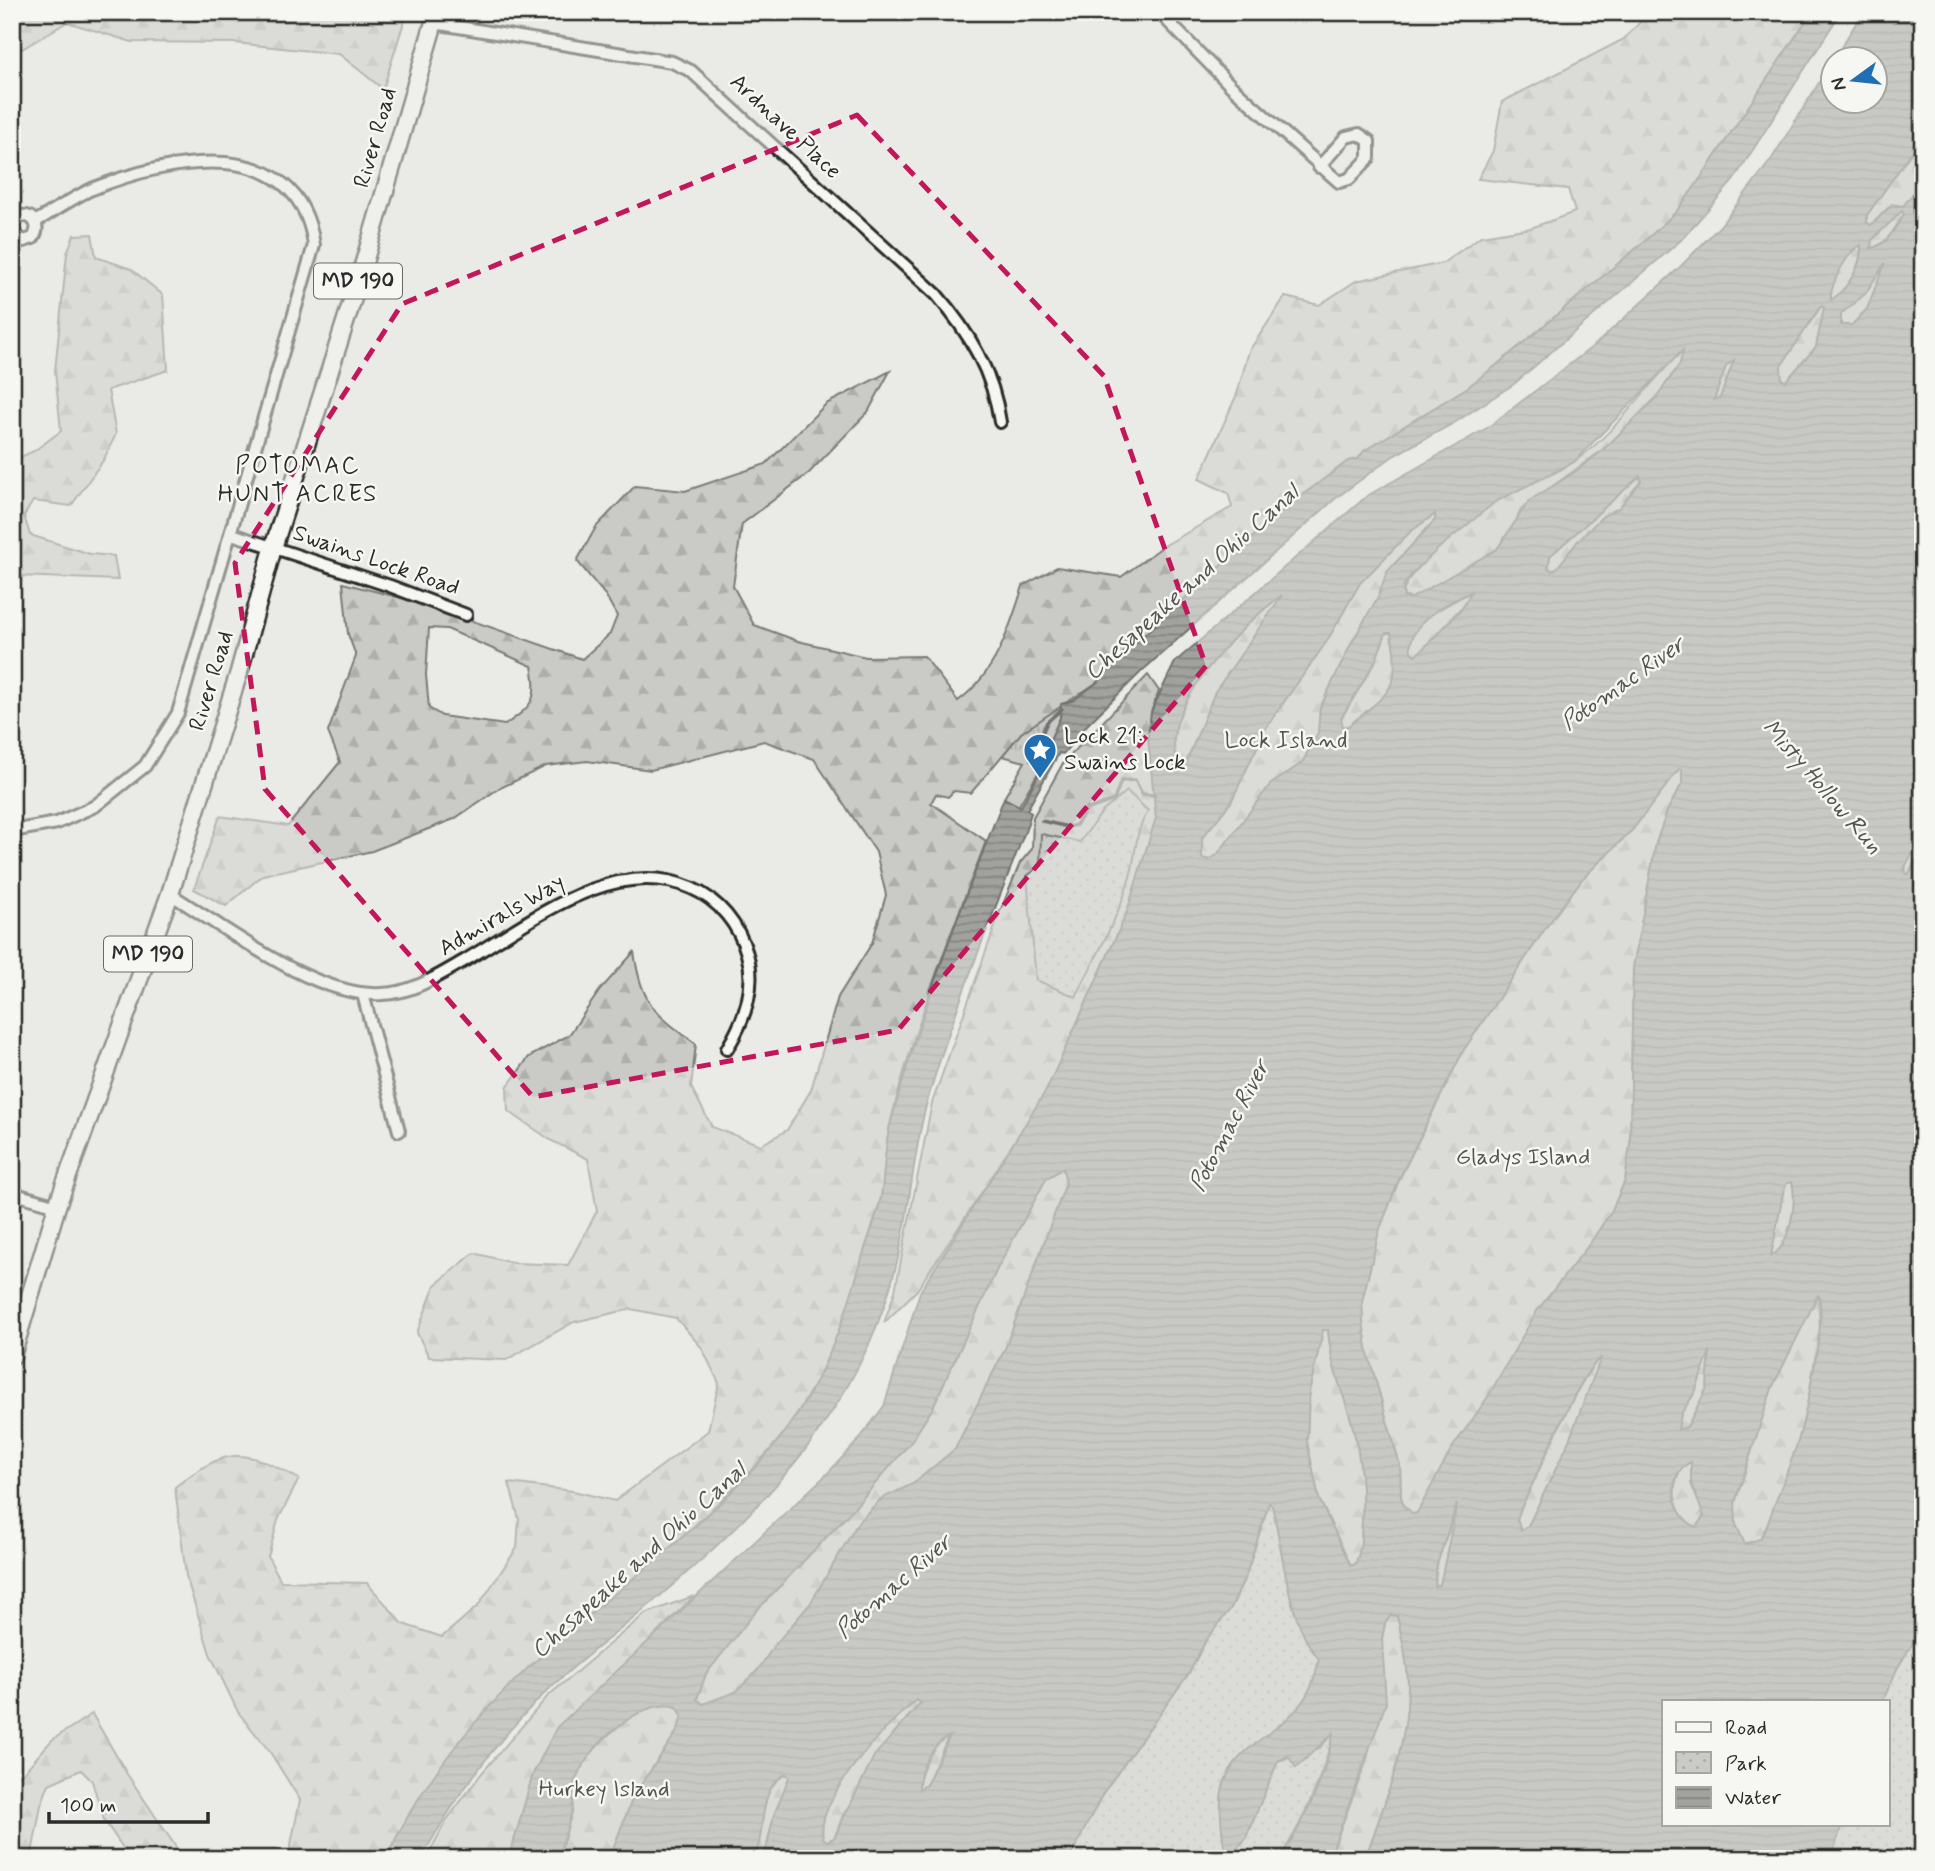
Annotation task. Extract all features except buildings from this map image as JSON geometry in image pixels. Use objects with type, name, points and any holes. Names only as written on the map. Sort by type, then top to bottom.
[{"type":"main road","name":"River Road","points":[[12,1356],[57,1206],[170,894],[239,672],[273,548],[361,273],[435,18]]},
{"type":"street","points":[[1158,12],[1232,87],[1319,167],[1339,182],[1349,179],[1369,158],[1369,141],[1359,134],[1346,137],[1319,167]]},
{"type":"street","name":"Ardnave Place","points":[[435,18],[672,62],[691,71],[935,293],[953,314],[978,352],[996,390],[1000,422]]},
{"type":"street","points":[[12,831],[57,822],[95,806],[145,766],[178,713],[313,257],[312,233],[301,201],[286,185],[255,167],[205,163],[169,167],[89,190],[36,222]]},
{"type":"street","points":[[12,224],[24,215],[36,222]]},
{"type":"street","points":[[12,233],[20,240],[29,240],[37,230],[36,222]]},
{"type":"street","name":"Swains Lock Road","points":[[232,534],[390,586],[466,615]]},
{"type":"street","name":"Admirals Way","points":[[170,894],[307,978],[339,990],[363,994],[402,991],[431,980],[554,908],[598,886],[630,879],[677,882],[702,892],[723,910],[734,924],[746,950],[751,968],[746,1011],[727,1049]]},
{"type":"street","points":[[363,994],[399,1131]]},
{"type":"street","points":[[12,1193],[57,1206]]},
{"type":"highlighted area","points":[[857,115],[1104,376],[1206,666],[898,1030],[533,1097],[265,789],[235,563],[402,304]]},
{"type":"green space","points":[[12,12],[407,12],[383,89],[339,54],[235,43],[132,42],[67,22],[12,55]]},
{"type":"green space","points":[[1650,12],[1812,12],[1696,185],[1676,212],[1645,241],[1468,387],[1364,451],[1358,459],[1348,461],[1284,509],[1125,652],[1099,681],[1021,733],[971,793],[954,791],[948,797],[936,794],[931,803],[986,841],[934,981],[899,1089],[890,1125],[879,1204],[849,1302],[833,1345],[801,1407],[770,1450],[712,1509],[532,1668],[490,1709],[451,1753],[416,1803],[386,1859],[288,1859],[300,1800],[270,1752],[238,1712],[210,1654],[186,1576],[175,1487],[208,1464],[235,1456],[263,1461],[299,1479],[278,1520],[268,1557],[281,1581],[367,1583],[403,1624],[442,1637],[478,1606],[517,1548],[519,1519],[509,1483],[573,1491],[615,1501],[708,1431],[719,1383],[702,1348],[676,1318],[631,1309],[574,1322],[506,1360],[429,1357],[417,1333],[435,1285],[474,1253],[513,1263],[568,1265],[597,1211],[588,1159],[552,1141],[508,1111],[507,1087],[529,1057],[569,1035],[600,990],[634,952],[641,984],[652,1006],[696,1044],[691,1087],[712,1127],[761,1145],[787,1130],[811,1090],[838,997],[872,943],[886,895],[876,852],[814,759],[764,741],[651,770],[587,761],[546,766],[498,789],[454,819],[372,851],[263,875],[226,906],[194,889],[220,816],[288,826],[340,762],[328,732],[356,656],[348,634],[343,583],[421,603],[582,659],[610,634],[617,616],[606,596],[577,561],[596,527],[635,486],[685,491],[766,464],[826,404],[890,371],[868,412],[809,473],[742,524],[733,586],[754,625],[798,641],[866,657],[924,656],[958,701],[982,677],[1000,650],[1023,586],[1057,567],[1121,577],[1162,547],[1232,507],[1228,493],[1199,479],[1237,394],[1249,351],[1285,297],[1319,305],[1356,281],[1443,263],[1481,236],[1531,228],[1575,212],[1568,189],[1478,179],[1493,151],[1502,102],[1624,39]],"holes":[[[429,628],[447,629],[532,666],[534,695],[522,713],[505,725],[442,716],[429,708],[426,675]]]},
{"type":"green space","points":[[1923,136],[1922,174],[1916,192],[1903,206],[1892,204],[1871,225],[1867,223],[1867,215]]},
{"type":"green space","points":[[1902,210],[1904,214],[1890,235],[1882,244],[1871,248],[1872,240]]},
{"type":"green space","points":[[92,234],[96,257],[131,269],[163,295],[168,370],[108,390],[116,434],[104,459],[71,506],[33,501],[24,516],[30,535],[90,554],[114,556],[118,580],[17,576],[12,580],[12,461],[34,451],[61,431],[55,371],[67,253],[74,235]]},
{"type":"green space","points":[[1861,244],[1859,261],[1853,276],[1831,301],[1832,287],[1840,270],[1850,254]]},
{"type":"green space","points":[[1885,262],[1867,309],[1852,325],[1841,325],[1841,314]]},
{"type":"green space","points":[[1821,306],[1824,308],[1816,347],[1786,381],[1781,380],[1781,366]]},
{"type":"green space","points":[[1683,350],[1680,364],[1655,399],[1604,449],[1521,509],[1514,526],[1497,549],[1412,598],[1404,597],[1405,587],[1412,575],[1439,547],[1493,503],[1565,467],[1590,449]]},
{"type":"green space","points":[[1734,360],[1720,398],[1714,400],[1726,366]]},
{"type":"green space","points":[[1639,476],[1641,481],[1619,508],[1603,516],[1578,541],[1557,568],[1552,571],[1548,568],[1550,556]]},
{"type":"green space","name":"Lock Island","points":[[1435,514],[1435,520],[1387,572],[1378,597],[1351,644],[1320,708],[1318,733],[1302,763],[1270,785],[1217,855],[1209,860],[1201,858],[1202,838],[1231,802],[1267,726],[1327,641],[1360,583],[1410,532]]},
{"type":"green space","points":[[1471,592],[1471,597],[1420,652],[1414,655],[1410,652],[1415,631],[1422,623],[1441,608]]},
{"type":"green space","points":[[1284,593],[1215,692],[1184,768],[1177,769],[1174,736],[1181,712],[1191,693],[1235,637]]},
{"type":"green space","points":[[1386,633],[1391,633],[1395,667],[1389,688],[1374,705],[1348,726],[1342,727],[1341,719],[1375,662]]},
{"type":"green space","points":[[1148,675],[1159,691],[1151,712],[1156,818],[1126,915],[1047,1089],[1028,1123],[917,1290],[884,1323],[895,1291],[932,1103],[1001,909],[1020,863],[1032,849],[1033,817],[1063,763]]},
{"type":"green space","points":[[1061,704],[1060,718],[1049,742],[1052,749],[1018,807],[1004,798],[1025,762],[1002,756],[1021,733]]},
{"type":"green space","name":"Gladys Island","points":[[1679,769],[1682,769],[1682,784],[1668,809],[1656,843],[1633,968],[1630,1145],[1625,1181],[1612,1210],[1591,1242],[1537,1311],[1511,1360],[1417,1513],[1413,1514],[1404,1506],[1401,1497],[1400,1466],[1368,1354],[1363,1322],[1362,1301],[1379,1231],[1400,1178],[1463,1051],[1547,926],[1583,878],[1633,829]]},
{"type":"green space","points":[[1127,791],[1148,811],[1138,834],[1131,873],[1120,905],[1076,997],[1036,980],[1027,876],[1040,866],[1041,834],[1080,842],[1102,812]]},
{"type":"green space","points":[[1923,833],[1923,849],[1907,876],[1907,859]]},
{"type":"green space","points":[[1063,1168],[1066,1183],[1005,1349],[955,1449],[913,1484],[881,1499],[859,1521],[810,1604],[774,1646],[758,1670],[736,1692],[703,1704],[697,1699],[706,1674],[756,1611],[855,1507],[911,1442],[932,1409],[997,1269],[1046,1179]]},
{"type":"green space","points":[[1792,1182],[1793,1211],[1787,1234],[1778,1251],[1771,1256],[1783,1193],[1787,1183]]},
{"type":"green space","points":[[1818,1294],[1820,1329],[1798,1443],[1767,1526],[1760,1539],[1745,1544],[1736,1525],[1735,1503],[1772,1388]]},
{"type":"green space","points":[[1323,1330],[1328,1330],[1332,1359],[1351,1417],[1360,1462],[1361,1544],[1355,1565],[1351,1566],[1319,1499],[1307,1442],[1309,1392]]},
{"type":"green space","points":[[1710,1351],[1707,1388],[1687,1427],[1678,1430],[1681,1414],[1695,1392]]},
{"type":"green space","points":[[1601,1358],[1566,1448],[1528,1526],[1521,1530],[1517,1519],[1521,1508],[1582,1382]]},
{"type":"green space","points":[[1691,1461],[1691,1483],[1704,1516],[1696,1527],[1681,1514],[1675,1495],[1678,1476],[1683,1467]]},
{"type":"green space","points":[[1459,1500],[1440,1585],[1435,1586],[1436,1567]]},
{"type":"green space","points":[[1269,1503],[1272,1505],[1293,1606],[1308,1643],[1319,1658],[1312,1688],[1303,1704],[1283,1724],[1248,1750],[1229,1771],[1222,1797],[1223,1838],[1251,1828],[1265,1786],[1278,1761],[1320,1748],[1334,1732],[1318,1782],[1297,1829],[1279,1859],[1069,1859],[1103,1793],[1189,1673],[1206,1640],[1231,1608],[1246,1575]]},
{"type":"green space","points":[[1923,1573],[1923,1859],[1812,1859],[1823,1826],[1890,1826],[1890,1700],[1857,1700]]},
{"type":"green space","points":[[694,1596],[620,1670],[557,1727],[533,1774],[509,1859],[426,1859],[446,1821],[482,1773],[548,1696],[645,1614]]},
{"type":"green space","points":[[1391,1614],[1397,1616],[1408,1677],[1407,1707],[1400,1752],[1365,1859],[1329,1859],[1367,1760],[1382,1669],[1382,1639],[1385,1623]]},
{"type":"green space","points":[[917,1700],[921,1702],[894,1733],[843,1815],[834,1839],[827,1842],[823,1838],[823,1822],[841,1783],[872,1743]]},
{"type":"green space","name":"Hurkey Island","points":[[666,1704],[677,1707],[682,1715],[678,1730],[634,1795],[609,1859],[558,1859],[572,1811],[574,1784],[588,1758],[611,1732],[625,1721],[653,1707]]},
{"type":"green space","points":[[92,1714],[127,1774],[184,1859],[128,1855],[104,1820],[92,1781],[81,1770],[49,1784],[41,1805],[31,1859],[12,1859],[12,1779],[22,1774],[52,1740]]},
{"type":"green space","points":[[949,1735],[926,1785],[919,1789],[921,1774],[928,1758],[937,1744]]},
{"type":"green space","points":[[786,1774],[790,1777],[774,1815],[764,1859],[754,1859],[770,1789]]},
{"type":"water","points":[[1812,12],[1841,12],[1733,181],[1681,240],[1514,384],[1454,423],[1393,456],[1336,498],[1142,671],[1087,725],[1063,754],[1059,753],[1027,810],[1031,813],[1026,829],[949,1033],[923,1117],[893,1277],[866,1352],[840,1399],[806,1449],[763,1499],[716,1547],[566,1674],[524,1714],[476,1773],[421,1859],[386,1859],[431,1780],[467,1732],[507,1688],[561,1638],[727,1496],[758,1465],[786,1431],[812,1391],[841,1326],[877,1213],[891,1122],[915,1039],[943,958],[1004,798],[1021,807],[1052,749],[1049,742],[1060,718],[1061,704],[1074,700],[1099,681],[1125,652],[1284,509],[1348,461],[1358,459],[1364,451],[1468,387],[1645,241],[1676,212],[1696,185]]},
{"type":"water","points":[[1863,12],[1923,12],[1923,136],[1867,215],[1867,223],[1871,225],[1888,208],[1903,206],[1923,181],[1923,208],[1914,232],[1916,234],[1923,226],[1923,833],[1904,869],[1907,875],[1909,874],[1923,849],[1923,1626],[1897,1669],[1883,1700],[1662,1700],[1662,1826],[1841,1826],[1831,1859],[1365,1859],[1394,1774],[1407,1708],[1408,1677],[1404,1651],[1397,1616],[1391,1615],[1385,1623],[1382,1639],[1386,1703],[1329,1859],[1279,1859],[1313,1799],[1333,1733],[1296,1768],[1288,1756],[1278,1761],[1245,1840],[1230,1855],[1225,1852],[1221,1806],[1225,1781],[1235,1763],[1290,1717],[1302,1703],[1312,1684],[1319,1659],[1308,1644],[1293,1607],[1272,1505],[1269,1503],[1246,1575],[1231,1608],[1206,1640],[1189,1673],[1103,1793],[1069,1859],[764,1859],[774,1815],[789,1777],[786,1774],[770,1789],[754,1859],[609,1859],[634,1795],[678,1730],[682,1715],[677,1707],[662,1706],[631,1718],[615,1729],[589,1756],[574,1784],[572,1811],[558,1859],[509,1859],[533,1774],[557,1727],[826,1475],[857,1442],[884,1406],[920,1292],[1047,1089],[1126,915],[1156,818],[1148,738],[1151,712],[1175,662],[1367,496],[1487,428],[1596,344],[1680,267],[1720,226],[1771,160],[1820,81],[1820,116],[1890,116],[1890,46],[1842,46]],"holes":[[[1902,211],[1904,214],[1890,235],[1882,244],[1871,248],[1872,240]],[[1861,245],[1853,277],[1831,300],[1836,278],[1856,248]],[[1885,263],[1867,309],[1852,325],[1841,325],[1841,314],[1865,294]],[[1821,306],[1824,308],[1816,347],[1786,381],[1782,380],[1781,366]],[[1683,350],[1680,364],[1655,399],[1604,449],[1575,472],[1529,501],[1497,549],[1412,598],[1404,597],[1403,587],[1411,575],[1495,502],[1574,462]],[[1734,360],[1720,398],[1714,400],[1726,366]],[[1640,476],[1641,481],[1619,508],[1603,516],[1578,541],[1557,568],[1552,571],[1548,568],[1550,556]],[[1435,514],[1435,520],[1387,572],[1378,597],[1351,644],[1320,708],[1318,733],[1302,763],[1270,785],[1217,855],[1209,860],[1202,858],[1202,838],[1231,802],[1267,726],[1327,641],[1360,583],[1410,532]],[[1471,592],[1461,610],[1420,652],[1415,655],[1411,652],[1412,641],[1422,622],[1452,601]],[[1282,595],[1215,692],[1184,768],[1177,769],[1174,740],[1181,713],[1203,675],[1251,621]],[[1386,633],[1391,633],[1395,667],[1389,688],[1374,705],[1349,726],[1343,727],[1341,718],[1375,662]],[[1679,769],[1682,769],[1682,784],[1668,809],[1656,843],[1633,968],[1630,1145],[1625,1181],[1612,1210],[1591,1242],[1537,1311],[1486,1400],[1452,1448],[1417,1513],[1413,1514],[1404,1506],[1401,1497],[1400,1466],[1368,1354],[1363,1322],[1362,1301],[1379,1231],[1400,1177],[1463,1051],[1547,926],[1583,878],[1633,829]],[[1063,1168],[1066,1183],[1005,1349],[955,1449],[913,1484],[881,1499],[859,1521],[810,1604],[774,1646],[758,1670],[736,1692],[703,1704],[697,1699],[706,1674],[756,1611],[855,1507],[911,1442],[932,1409],[997,1269],[1046,1179]],[[1792,1182],[1794,1200],[1788,1234],[1778,1251],[1771,1256],[1787,1183]],[[1818,1295],[1818,1344],[1801,1432],[1760,1539],[1745,1544],[1736,1525],[1735,1502],[1772,1388]],[[1323,1330],[1328,1330],[1334,1368],[1351,1418],[1360,1462],[1360,1549],[1355,1564],[1351,1566],[1319,1499],[1307,1442],[1309,1392]],[[1710,1351],[1707,1388],[1687,1427],[1678,1430],[1681,1414],[1695,1392]],[[1601,1358],[1566,1448],[1528,1526],[1521,1530],[1517,1519],[1521,1508],[1559,1427],[1592,1366]],[[1691,1462],[1691,1483],[1704,1516],[1696,1527],[1681,1514],[1677,1504],[1674,1494],[1677,1475]],[[1457,1504],[1440,1585],[1435,1586],[1436,1567]],[[917,1700],[921,1703],[874,1756],[834,1838],[827,1841],[823,1838],[823,1822],[841,1783],[872,1743]],[[950,1736],[926,1785],[919,1789],[921,1774],[938,1744]]]},
{"type":"waterway","points":[[1031,760],[1047,722],[1062,709]]},
{"type":"waterway","points":[[1042,821],[1068,827],[1076,825],[1086,810],[1114,800],[1121,781],[1135,780],[1142,794],[1155,795]]},
{"type":"place","name":"Lock 21: Swains Lock","points":[[1040,780]]},
{"type":"district","name":"POTOMAC HUNT ACRES","points":[[298,480]]},
{"type":"water label","name":"Chesapeake and Ohio Canal","points":[[1192,583]]},
{"type":"water label","name":"Potomac River","points":[[1623,684]]},
{"type":"water label","name":"Misty Hollow Run","points":[[1822,787]]},
{"type":"water label","name":"Potomac River","points":[[1230,1126]]},
{"type":"water label","name":"Chesapeake and Ohio Canal","points":[[639,1561]]},
{"type":"water label","name":"Potomac River","points":[[894,1587]]}]
